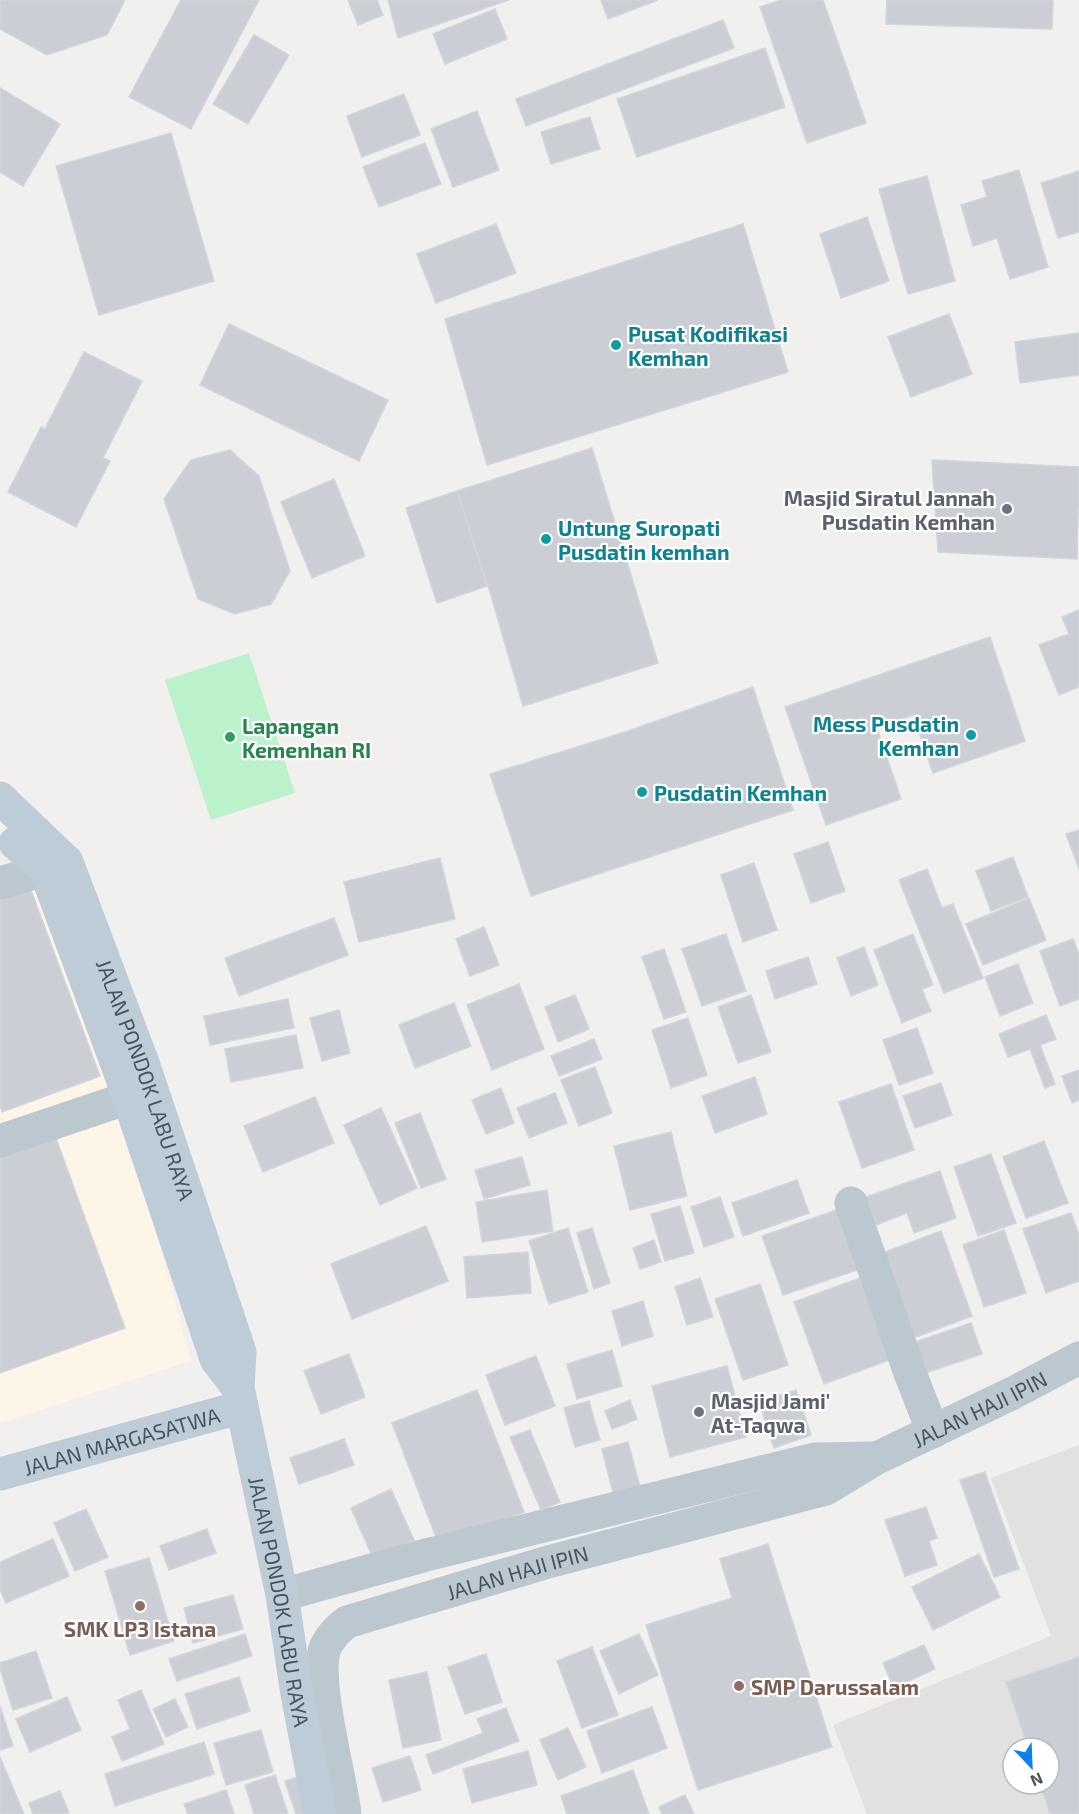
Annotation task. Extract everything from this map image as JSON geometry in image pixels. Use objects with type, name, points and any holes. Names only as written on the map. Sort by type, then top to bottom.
[{"type":"main road","name":"JALAN PONDOK LABU RAYA","points":[[0,798],[56,866],[212,1309],[240,1352],[240,1398],[282,1595],[297,1694],[320,1814]]},
{"type":"main road","name":"JALAN PONDOK LABU RAYA","points":[[0,828],[56,866]]},
{"type":"main road","name":"JALAN PONDOK LABU RAYA","points":[[212,1309],[216,1359],[240,1398]]},
{"type":"main road","name":"JALAN MARGASATWA","points":[[0,1474],[240,1398]]},
{"type":"street","points":[[0,883],[56,866]]},
{"type":"street","points":[[0,1141],[130,1077]]},
{"type":"street","points":[[851,1203],[910,1374],[933,1432]]},
{"type":"street","name":"JALAN HAJI IPIN","points":[[345,1814],[323,1693],[322,1670],[325,1647],[338,1629],[347,1622],[548,1562],[826,1489],[877,1458],[1079,1358]]},
{"type":"street","name":"JALAN HAJI IPIN","points":[[282,1595],[430,1554],[814,1459],[877,1458]]},
{"type":"street","points":[[542,1527],[543,1544],[548,1562]]},
{"type":"shaded area","points":[[35,875],[118,1094],[191,1361],[0,1423],[0,888]]},
{"type":"shaded area","points":[[1079,1445],[1079,1814],[867,1814],[833,1725],[1051,1636],[991,1478]]},
{"type":"green space","name":"Lapangan Kemenhan RI","points":[[249,653],[295,793],[211,820],[165,680]]},
{"type":"building","points":[[0,0],[125,0],[107,35],[47,55],[0,29]]},
{"type":"building","points":[[181,0],[259,0],[191,129],[129,97]]},
{"type":"building","points":[[348,0],[377,0],[383,15],[358,25]]},
{"type":"building","points":[[388,0],[509,0],[398,38]]},
{"type":"building","points":[[601,0],[658,0],[608,19]]},
{"type":"building","points":[[781,0],[823,0],[866,123],[807,143],[760,7]]},
{"type":"building","points":[[887,0],[1053,0],[1052,29],[886,24]]},
{"type":"building","points":[[495,9],[507,39],[445,64],[433,34]]},
{"type":"building","points":[[723,20],[734,48],[526,126],[516,99]]},
{"type":"building","points":[[254,35],[289,55],[248,124],[213,104]]},
{"type":"building","points":[[765,48],[785,107],[637,157],[617,99]]},
{"type":"building","points":[[0,88],[60,124],[23,186],[0,172]]},
{"type":"building","points":[[404,94],[420,135],[362,157],[347,116]]},
{"type":"building","points":[[477,111],[499,170],[453,187],[431,129]]},
{"type":"building","points":[[590,117],[600,149],[551,164],[541,132]]},
{"type":"building","points":[[171,133],[214,281],[99,315],[56,166]]},
{"type":"building","points":[[425,143],[441,184],[379,207],[363,167]]},
{"type":"building","points":[[1019,170],[1048,267],[1010,279],[997,238],[973,246],[961,205],[987,197],[982,181]]},
{"type":"building","points":[[1079,171],[1079,232],[1058,238],[1041,183]]},
{"type":"building","points":[[927,176],[955,281],[908,294],[879,189]]},
{"type":"building","points":[[867,217],[889,281],[841,298],[820,234]]},
{"type":"building","points":[[496,224],[516,273],[436,303],[417,254]]},
{"type":"building","name":"Pusat Kodifikasi Kemhan","points":[[743,224],[788,372],[487,465],[445,319]]},
{"type":"building","points":[[949,314],[972,374],[911,397],[888,337]]},
{"type":"building","points":[[229,324],[388,400],[359,461],[200,385]]},
{"type":"building","points":[[1079,333],[1079,375],[1020,383],[1015,342]]},
{"type":"building","points":[[84,352],[142,381],[103,458],[110,461],[76,527],[8,492],[41,427],[45,429]]},
{"type":"building","name":"Untung Suropati Pusdatin kemhan","points":[[592,448],[658,663],[523,706],[457,491]]},
{"type":"building","points":[[230,450],[259,476],[290,571],[271,604],[235,614],[198,599],[164,499],[191,460]]},
{"type":"building","name":"Masjid Siratul Jannah Pusdatin Kemhan","points":[[932,460],[1079,467],[1077,559],[938,552]]},
{"type":"building","points":[[334,479],[365,556],[312,578],[281,502]]},
{"type":"building","points":[[457,491],[487,586],[437,603],[406,508]]},
{"type":"building","points":[[1079,610],[1079,687],[1059,695],[1039,645],[1069,634],[1062,617]]},
{"type":"building","name":"Mess Pusdatin Kemhan","points":[[990,637],[1025,741],[933,773],[913,715],[877,728],[901,799],[826,825],[785,707]]},
{"type":"building","name":"Pusdatin Kemhan","points":[[753,687],[793,810],[531,896],[490,774],[622,733]]},
{"type":"building","points":[[1079,830],[1079,869],[1066,834]]},
{"type":"building","points":[[828,842],[845,891],[811,903],[794,854]]},
{"type":"building","points":[[1013,857],[1028,897],[991,911],[976,871]]},
{"type":"building","points":[[440,858],[455,919],[359,942],[344,882]]},
{"type":"building","points":[[754,863],[777,930],[743,942],[721,875]]},
{"type":"building","points":[[927,869],[942,908],[953,904],[983,978],[944,993],[899,880]]},
{"type":"building","points":[[28,882],[100,1076],[2,1112],[0,1105],[0,892]]},
{"type":"building","points":[[1029,898],[1046,940],[983,965],[966,924]]},
{"type":"building","points":[[334,918],[348,955],[239,996],[225,958]]},
{"type":"building","points":[[484,927],[499,965],[470,976],[456,939]]},
{"type":"building","points":[[726,934],[746,991],[702,1006],[682,949]]},
{"type":"building","points":[[913,934],[933,985],[922,989],[931,1011],[902,1023],[874,950]]},
{"type":"building","points":[[1073,939],[1079,954],[1079,999],[1060,1006],[1040,951]]},
{"type":"building","points":[[864,947],[878,985],[851,996],[837,958]]},
{"type":"building","points":[[664,949],[686,1012],[664,1019],[642,957]]},
{"type":"building","points":[[808,957],[817,984],[775,999],[766,971]]},
{"type":"building","points":[[1018,964],[1033,1003],[1000,1016],[985,977]]},
{"type":"building","points":[[519,984],[544,1049],[492,1070],[467,1005]]},
{"type":"building","points":[[575,995],[589,1029],[558,1042],[545,1007]]},
{"type":"building","points":[[751,995],[771,1052],[738,1063],[718,1007]]},
{"type":"building","points":[[288,999],[294,1028],[210,1045],[204,1016]]},
{"type":"building","points":[[454,1003],[471,1046],[415,1068],[399,1025]]},
{"type":"building","points":[[339,1010],[350,1053],[322,1061],[310,1018]]},
{"type":"building","points":[[1046,1015],[1056,1039],[1040,1045],[1055,1084],[1045,1088],[1030,1049],[1008,1057],[999,1034]]},
{"type":"building","points":[[688,1018],[707,1075],[671,1088],[652,1030]]},
{"type":"building","points":[[917,1028],[933,1073],[899,1085],[883,1040]]},
{"type":"building","points":[[296,1035],[303,1068],[231,1082],[225,1049]]},
{"type":"building","points":[[594,1039],[602,1059],[559,1076],[551,1056]]},
{"type":"building","points":[[595,1067],[612,1113],[579,1126],[561,1080]]},
{"type":"building","points":[[1079,1070],[1079,1100],[1072,1103],[1062,1076]]},
{"type":"building","points":[[755,1077],[767,1114],[715,1133],[702,1096]]},
{"type":"building","points":[[941,1083],[952,1115],[915,1128],[903,1096]]},
{"type":"building","points":[[891,1084],[914,1150],[862,1168],[839,1102]]},
{"type":"building","points":[[501,1088],[514,1123],[486,1134],[472,1100]]},
{"type":"building","points":[[555,1093],[567,1123],[529,1138],[517,1108]]},
{"type":"building","points":[[315,1097],[334,1143],[263,1172],[244,1126]]},
{"type":"building","points":[[381,1108],[417,1188],[380,1205],[344,1125]]},
{"type":"building","points":[[420,1113],[446,1179],[421,1188],[395,1123]]},
{"type":"building","points":[[53,1130],[125,1328],[0,1373],[0,1150]]},
{"type":"building","points":[[671,1132],[687,1196],[630,1210],[614,1146]]},
{"type":"building","points":[[1044,1141],[1068,1203],[1026,1218],[1003,1157]]},
{"type":"building","points":[[991,1154],[1016,1223],[978,1236],[954,1167]]},
{"type":"building","points":[[522,1157],[530,1185],[484,1199],[475,1170]]},
{"type":"building","points":[[940,1171],[956,1218],[914,1233],[907,1213],[876,1225],[866,1197]]},
{"type":"building","points":[[797,1180],[809,1213],[743,1236],[732,1203]]},
{"type":"building","points":[[547,1190],[553,1231],[482,1242],[476,1202]]},
{"type":"building","points":[[720,1197],[734,1237],[704,1247],[691,1207]]},
{"type":"building","points":[[680,1206],[694,1253],[665,1261],[651,1214]]},
{"type":"building","points":[[839,1209],[860,1269],[783,1295],[762,1236]]},
{"type":"building","points":[[1071,1213],[1079,1235],[1079,1281],[1046,1293],[1023,1229]]},
{"type":"building","points":[[426,1226],[448,1281],[352,1319],[331,1264]]},
{"type":"building","points":[[568,1228],[588,1292],[549,1304],[529,1241]]},
{"type":"building","points":[[592,1228],[610,1283],[594,1289],[577,1233]]},
{"type":"building","points":[[1004,1230],[1026,1293],[984,1307],[963,1245]]},
{"type":"building","points":[[941,1231],[972,1316],[911,1339],[880,1254]]},
{"type":"building","points":[[654,1240],[661,1262],[640,1269],[633,1248]]},
{"type":"building","points":[[528,1252],[531,1293],[467,1298],[464,1257]]},
{"type":"building","points":[[700,1278],[713,1317],[687,1325],[675,1287]]},
{"type":"building","points":[[860,1278],[889,1360],[824,1384],[794,1302]]},
{"type":"building","points":[[760,1284],[788,1365],[743,1380],[715,1299]]},
{"type":"building","points":[[643,1301],[653,1336],[622,1346],[612,1311]]},
{"type":"building","points":[[971,1323],[982,1354],[922,1374],[912,1343]]},
{"type":"building","points":[[612,1350],[622,1386],[577,1399],[567,1364]]},
{"type":"building","points":[[349,1354],[365,1397],[321,1414],[304,1371]]},
{"type":"building","points":[[536,1356],[555,1406],[505,1425],[486,1375]]},
{"type":"building","name":"Masjid Jami' At-Taqwa","points":[[727,1366],[746,1437],[670,1457],[652,1386]]},
{"type":"building","points":[[477,1390],[524,1512],[439,1545],[392,1423]]},
{"type":"building","points":[[796,1390],[811,1435],[774,1448],[759,1402]]},
{"type":"building","points":[[630,1400],[637,1419],[612,1429],[605,1411]]},
{"type":"building","points":[[589,1401],[600,1440],[575,1447],[564,1408]]},
{"type":"building","points":[[530,1430],[560,1502],[541,1510],[510,1437]]},
{"type":"building","points":[[344,1439],[354,1465],[299,1484],[290,1458]]},
{"type":"building","points":[[628,1442],[641,1490],[614,1497],[602,1449]]},
{"type":"building","points":[[985,1472],[1019,1569],[994,1577],[960,1480]]},
{"type":"building","points":[[391,1489],[414,1540],[373,1558],[351,1508]]},
{"type":"building","points":[[926,1507],[937,1538],[929,1541],[937,1565],[905,1576],[885,1520]]},
{"type":"building","points":[[86,1509],[108,1557],[75,1571],[54,1523]]},
{"type":"building","points":[[207,1529],[216,1553],[169,1570],[160,1546]]},
{"type":"building","points":[[53,1539],[69,1576],[6,1603],[0,1590],[0,1562]]},
{"type":"building","name":"SMP Darussalam","points":[[768,1544],[832,1747],[698,1790],[646,1625],[732,1598],[720,1559]]},
{"type":"building","points":[[979,1554],[1000,1597],[933,1630],[912,1587]]},
{"type":"building","name":"SMK LP3 Istana","points":[[149,1558],[174,1641],[130,1655],[105,1571]]},
{"type":"building","points":[[233,1595],[243,1629],[193,1643],[184,1608]]},
{"type":"building","points":[[245,1634],[252,1656],[177,1681],[169,1659]]},
{"type":"building","points":[[639,1634],[658,1675],[619,1694],[600,1651]]},
{"type":"building","points":[[924,1645],[935,1669],[894,1688],[883,1663]]},
{"type":"building","points":[[592,1647],[618,1715],[582,1728],[557,1661]]},
{"type":"building","points":[[36,1651],[52,1698],[13,1710],[0,1663]]},
{"type":"building","points":[[486,1654],[502,1702],[465,1714],[448,1667]]},
{"type":"building","points":[[1079,1657],[1079,1814],[1050,1814],[1044,1796],[1061,1796],[1061,1736],[1024,1736],[1006,1682]]},
{"type":"building","points":[[427,1672],[441,1740],[403,1748],[389,1680]]},
{"type":"building","points":[[239,1677],[250,1711],[197,1729],[185,1694]]},
{"type":"building","points":[[141,1690],[164,1744],[122,1761],[112,1737],[130,1729],[118,1700]]},
{"type":"building","points":[[67,1697],[81,1730],[30,1752],[16,1719]]},
{"type":"building","points":[[175,1699],[188,1727],[166,1737],[153,1709]]},
{"type":"building","points":[[0,1706],[13,1746],[0,1750]]},
{"type":"building","points":[[652,1707],[667,1748],[602,1773],[587,1731]]},
{"type":"building","points":[[506,1708],[519,1741],[433,1774],[426,1755],[483,1733],[477,1719]]},
{"type":"building","points":[[568,1728],[586,1767],[558,1780],[540,1740]]},
{"type":"building","points":[[261,1730],[273,1772],[226,1785],[214,1743]]},
{"type":"building","points":[[204,1742],[214,1774],[115,1806],[105,1774]]},
{"type":"building","points":[[528,1751],[537,1785],[472,1803],[463,1769]]},
{"type":"building","points":[[410,1756],[421,1790],[383,1802],[372,1768]]},
{"type":"building","points":[[0,1757],[24,1814],[0,1814]]},
{"type":"building","points":[[633,1770],[649,1814],[567,1814],[561,1796]]},
{"type":"building","points":[[275,1775],[288,1814],[254,1814],[245,1785]]},
{"type":"building","points":[[298,1777],[310,1814],[296,1814],[285,1781]]},
{"type":"building","points":[[226,1790],[234,1814],[188,1814],[184,1804]]},
{"type":"building","points":[[60,1791],[69,1813],[33,1814],[29,1803]]},
{"type":"building","points":[[685,1795],[694,1814],[662,1814],[659,1807]]},
{"type":"place","name":"Pusat Kodifikasi Kemhan","points":[[616,345]]},
{"type":"place","name":"Masjid Siratul Jannah Pusdatin Kemhan","points":[[1007,509]]},
{"type":"place","name":"Untung Suropati Pusdatin kemhan","points":[[546,539]]},
{"type":"place","name":"Mess Pusdatin Kemhan","points":[[971,735]]},
{"type":"place","name":"Lapangan Kemenhan RI","points":[[230,737]]},
{"type":"place","name":"Pusdatin Kemhan","points":[[642,792]]},
{"type":"place","name":"Masjid Jami' At-Taqwa","points":[[699,1412]]},
{"type":"place","name":"SMK LP3 Istana","points":[[140,1606]]},
{"type":"place","name":"SMP Darussalam","points":[[739,1686]]}]
